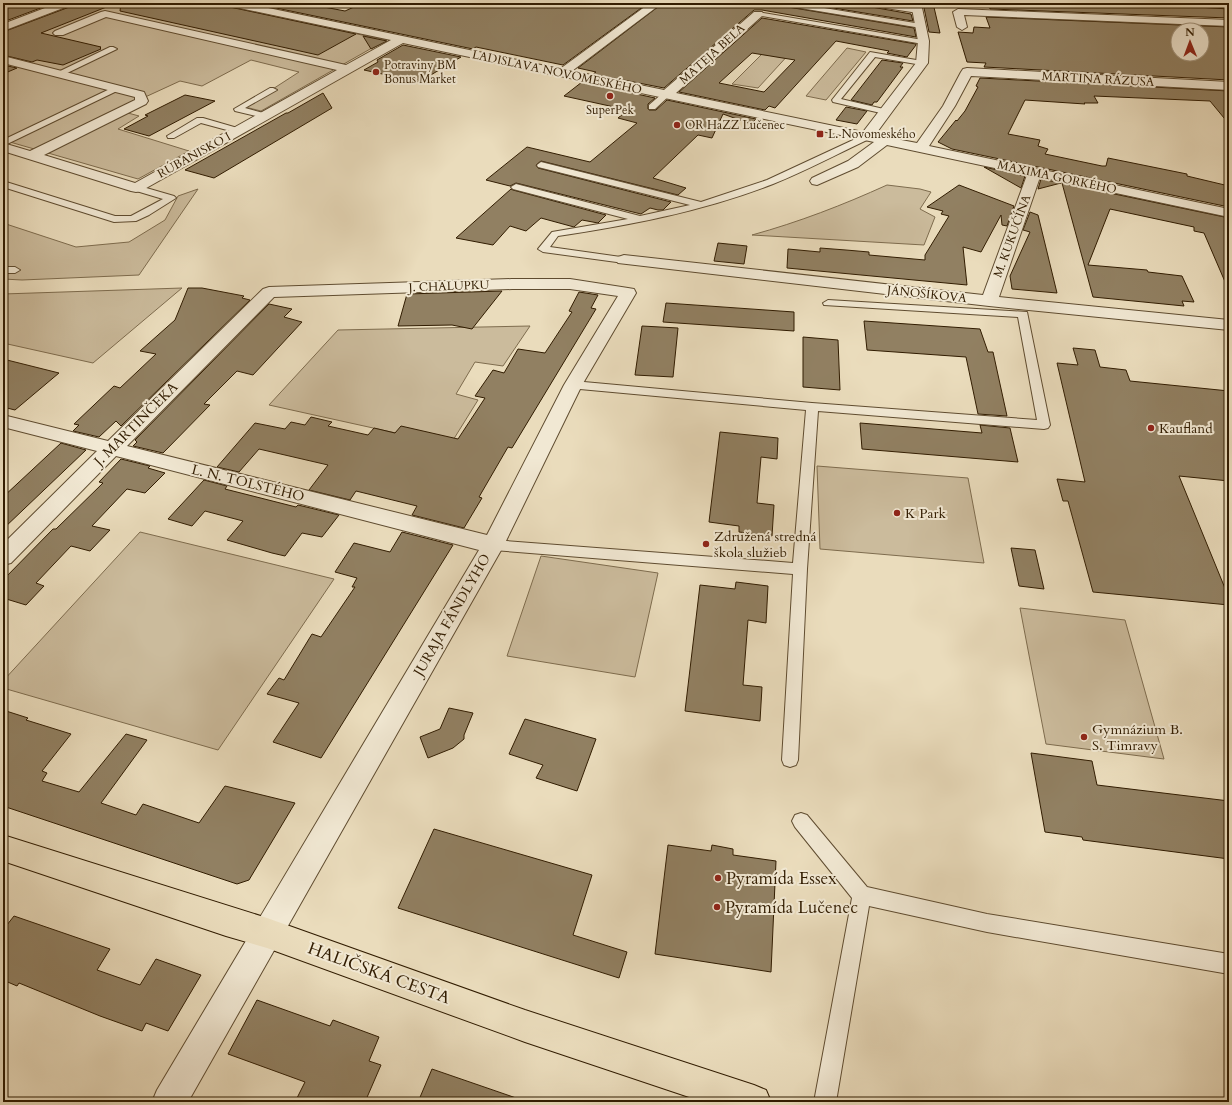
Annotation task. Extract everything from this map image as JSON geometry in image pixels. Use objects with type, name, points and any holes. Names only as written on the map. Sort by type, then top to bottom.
[{"type":"main road","name":"HALIČSKÁ CESTA","points":[[3,848],[226,921],[268,933],[525,1026],[754,1102]]},
{"type":"street","points":[[3,28],[67,3]]},
{"type":"street","name":"LADISLAVA NOVOMESKÉHO","points":[[230,3],[884,141]]},
{"type":"street","points":[[562,73],[657,3]]},
{"type":"street","points":[[866,137],[922,63],[924,56],[923,42],[917,7]]},
{"type":"street","points":[[962,27],[958,12],[1229,24]]},
{"type":"street","points":[[59,33],[105,14],[348,69]]},
{"type":"street","name":"MATEJA BELA","points":[[666,95],[758,14]]},
{"type":"street","name":"RÚBANISKO I","points":[[136,188],[401,39]]},
{"type":"street","points":[[3,59],[140,95],[142,101],[31,156]]},
{"type":"street","name":"MARTINA RÁZUSA","points":[[921,148],[949,106],[966,72],[1229,86]]},
{"type":"street","points":[[817,181],[853,164],[884,141]]},
{"type":"street","name":"MAXIMA GORKÉHO","points":[[884,141],[1229,213]]},
{"type":"street","points":[[3,147],[136,188]]},
{"type":"street","name":"M. KUKUČÍNA","points":[[989,301],[1034,172]]},
{"type":"street","name":"JÁNOŠÍKOVA","points":[[624,260],[793,280],[1229,325]]},
{"type":"street","name":"J. CHALUPKU","points":[[269,292],[512,284],[570,284],[628,293]]},
{"type":"street","name":"J. MARTINČEKA","points":[[3,557],[269,292]]},
{"type":"street","name":"JURAJA FÁNDLYHO","points":[[169,1102],[492,545],[573,385],[628,293]]},
{"type":"street","name":"L. N. TOLSTÉHO","points":[[3,421],[492,545]]},
{"type":"lane","points":[[782,3],[921,26]]},
{"type":"lane","points":[[866,3],[917,7]]},
{"type":"lane","points":[[758,14],[923,42]]},
{"type":"lane","points":[[63,74],[114,49]]},
{"type":"lane","points":[[885,112],[836,100],[873,54],[922,63]]},
{"type":"lane","points":[[3,143],[116,89]]},
{"type":"lane","points":[[264,116],[238,109],[273,90]]},
{"type":"lane","points":[[652,107],[666,95]]},
{"type":"lane","points":[[171,136],[200,120],[238,131]]},
{"type":"lane","points":[[624,260],[543,249],[555,234],[640,219],[701,205],[770,182],[866,137]]},
{"type":"lane","points":[[541,165],[701,205]]},
{"type":"lane","points":[[3,184],[114,219],[133,219],[171,198],[136,188]]},
{"type":"lane","points":[[516,186],[640,219]]},
{"type":"lane","points":[[3,270],[15,270]]},
{"type":"lane","points":[[573,385],[1044,425],[1023,314],[828,303]]},
{"type":"lane","points":[[790,760],[800,569],[812,406]]},
{"type":"lane","points":[[492,545],[800,569]]},
{"type":"lane","points":[[801,821],[862,895],[987,923],[1229,964]]},
{"type":"lane","points":[[825,1102],[862,895]]},
{"type":"shaded area","points":[[79,3],[208,3],[386,40],[261,111],[245,107],[299,72],[251,60],[202,86],[180,81],[117,110],[139,116],[118,129],[189,151],[138,179],[3,140],[3,34]]},
{"type":"shaded area","points":[[780,36],[802,40],[758,88],[732,84]]},
{"type":"shaded area","points":[[847,48],[866,52],[826,100],[806,96]]},
{"type":"shaded area","points":[[887,185],[920,189],[931,192],[920,209],[935,217],[924,245],[752,235],[821,213]]},
{"type":"shaded area","points":[[198,189],[139,275],[22,280],[3,279],[3,223],[76,247],[129,242],[165,220],[178,196]]},
{"type":"shaded area","points":[[182,288],[93,363],[3,343],[3,294]]},
{"type":"shaded area","points":[[530,326],[503,366],[475,362],[456,394],[478,400],[450,445],[269,405],[338,330]]},
{"type":"shaded area","name":"K Park","points":[[817,466],[968,478],[984,563],[820,549]]},
{"type":"shaded area","points":[[140,532],[334,579],[218,750],[3,688],[3,681]]},
{"type":"shaded area","points":[[541,556],[658,573],[635,677],[507,656]]},
{"type":"shaded area","points":[[1020,608],[1125,620],[1164,759],[1046,744]]},
{"type":"building","points":[[3,3],[54,3],[3,22]]},
{"type":"building","points":[[73,3],[114,4],[41,33],[101,47],[101,49],[63,65],[37,60],[32,62],[3,55],[3,32],[72,6]]},
{"type":"building","points":[[121,3],[224,3],[230,7],[356,34],[318,55],[120,11]]},
{"type":"building","points":[[252,3],[303,3],[345,11],[363,3],[630,3],[644,6],[563,65],[476,47],[473,49]]},
{"type":"building","points":[[663,3],[778,3],[782,6],[914,28],[916,37],[762,10],[754,10],[664,88],[593,74],[596,72],[578,68]]},
{"type":"building","points":[[803,3],[862,3],[866,6],[911,14],[913,21]]},
{"type":"building","points":[[923,3],[933,3],[940,33],[929,32]]},
{"type":"building","points":[[1134,3],[1229,9],[1229,18],[990,9],[989,5],[1001,6],[1000,4],[1061,7],[1060,4],[1077,5],[1076,4],[1136,6]]},
{"type":"building","points":[[986,17],[1170,25],[1170,62],[1210,62],[1210,26],[1229,27],[1229,80],[984,67],[986,63],[967,62],[958,32],[973,33],[974,27],[990,28]]},
{"type":"building","points":[[762,18],[916,44],[907,57],[887,53],[889,51],[836,41],[775,108],[769,106],[765,110],[679,92]],"holes":[[[752,53],[795,60],[764,92],[719,83]]]},
{"type":"building","points":[[363,36],[387,41],[371,49]]},
{"type":"building","points":[[403,45],[461,57],[419,82],[364,70],[378,62],[377,60]]},
{"type":"building","points":[[882,60],[903,63],[900,67],[903,67],[877,102],[874,102],[872,105],[851,100]]},
{"type":"building","points":[[3,65],[17,68],[3,74]]},
{"type":"building","points":[[980,78],[1229,91],[1229,124],[1210,101],[1094,96],[1098,103],[1084,103],[1085,104],[1025,100],[1008,134],[1040,140],[1038,146],[1048,149],[1045,154],[1102,166],[1106,166],[1108,158],[1187,174],[1187,176],[1229,186],[1229,207],[952,149],[938,142],[965,111],[978,87],[976,86]]},
{"type":"building","points":[[582,82],[655,98],[648,104],[649,110],[656,110],[667,100],[756,119],[751,124],[723,114],[712,138],[698,135],[653,178],[686,188],[678,195],[541,161],[536,165],[538,168],[671,202],[663,210],[650,208],[641,214],[516,183],[510,186],[486,180],[527,147],[590,162],[637,123],[618,118],[628,110],[564,96]]},
{"type":"building","points":[[323,93],[332,108],[214,178],[185,170],[286,113]]},
{"type":"building","points":[[185,95],[215,101],[149,136],[124,129],[148,116],[145,115]]},
{"type":"building","points":[[846,107],[867,111],[857,124],[836,120]]},
{"type":"building","points":[[984,167],[1025,176],[1021,188]]},
{"type":"building","points":[[1041,179],[1061,183],[1038,189]]},
{"type":"building","points":[[1062,183],[1229,218],[1229,291],[1204,233],[1194,231],[1194,227],[1110,209],[1088,265],[1147,270],[1148,272],[1182,276],[1194,302],[1182,301],[1184,306],[1093,297]]},
{"type":"building","points":[[959,185],[1014,206],[1007,226],[1002,225],[1001,215],[981,252],[963,247],[967,285],[787,268],[788,249],[820,252],[820,248],[846,250],[869,252],[869,255],[925,260],[925,255],[949,216],[941,214],[943,211],[927,207]]},
{"type":"building","points":[[511,189],[606,215],[598,223],[582,220],[574,227],[541,218],[526,231],[510,226],[493,245],[456,238]]},
{"type":"building","points":[[1030,212],[1038,215],[1057,293],[1012,289],[1010,276],[1030,232],[1023,230]]},
{"type":"building","points":[[718,243],[747,246],[744,264],[714,261]]},
{"type":"building","points":[[188,288],[202,288],[244,296],[242,298],[250,300],[121,426],[116,421],[99,437],[73,431],[79,425],[74,424],[114,386],[120,388],[156,354],[140,351],[175,320]]},
{"type":"building","points":[[502,291],[472,329],[452,325],[398,326],[407,294]]},
{"type":"building","points":[[579,292],[598,295],[591,308],[596,309],[512,448],[508,447],[479,497],[482,498],[464,528],[412,515],[417,506],[356,491],[350,500],[309,490],[328,465],[259,449],[239,472],[217,467],[255,423],[285,429],[291,422],[305,425],[311,417],[332,422],[328,426],[368,435],[374,428],[395,433],[401,426],[458,439],[485,398],[475,396],[493,370],[504,373],[518,349],[545,353],[572,312],[569,311]]},
{"type":"building","points":[[666,303],[794,312],[794,331],[663,322]]},
{"type":"building","points":[[269,304],[292,309],[284,317],[302,322],[253,375],[237,371],[204,404],[210,405],[163,453],[133,446],[137,442],[135,440]]},
{"type":"building","points":[[864,321],[980,329],[988,352],[993,352],[1007,416],[978,414],[966,357],[867,350]]},
{"type":"building","points":[[642,326],[678,328],[673,377],[635,375]]},
{"type":"building","points":[[803,337],[838,340],[840,390],[803,387]]},
{"type":"building","points":[[1073,348],[1095,350],[1100,367],[1126,370],[1130,381],[1229,391],[1229,481],[1179,476],[1229,598],[1229,605],[1093,592],[1068,501],[1063,501],[1057,479],[1085,482],[1057,363],[1078,365]]},
{"type":"building","points":[[3,359],[59,373],[15,410],[3,407]]},
{"type":"building","points":[[860,423],[982,433],[980,425],[1010,428],[1018,462],[862,449]]},
{"type":"building","points":[[720,432],[778,438],[777,459],[761,457],[757,503],[774,505],[772,536],[739,532],[739,526],[709,522]]},
{"type":"building","points":[[61,443],[86,450],[3,529],[3,497]]},
{"type":"building","points":[[121,459],[150,466],[148,468],[165,473],[145,493],[127,489],[92,526],[110,530],[90,551],[71,546],[36,583],[44,586],[26,605],[3,598],[3,580],[53,529],[56,529],[103,483],[99,482]]},
{"type":"building","points":[[204,480],[227,486],[225,489],[296,507],[298,505],[339,515],[322,537],[302,533],[285,556],[272,553],[227,540],[243,521],[205,511],[192,526],[168,519]]},
{"type":"building","points":[[402,532],[453,545],[321,758],[273,742],[299,703],[267,694],[279,678],[284,680],[312,634],[321,637],[355,587],[352,587],[357,578],[335,572],[354,543],[390,552]]},
{"type":"building","points":[[1011,548],[1035,550],[1044,589],[1019,586]]},
{"type":"building","points":[[736,582],[768,586],[766,623],[748,620],[743,685],[762,687],[760,721],[685,711],[700,585],[735,589]]},
{"type":"building","points":[[449,708],[473,713],[464,735],[464,739],[453,748],[428,758],[420,737],[440,729]]},
{"type":"building","points":[[3,710],[28,718],[26,720],[71,734],[42,771],[47,773],[42,781],[79,792],[126,734],[147,740],[101,803],[136,815],[143,804],[199,823],[225,786],[295,803],[249,880],[237,884],[3,806]]},
{"type":"building","points":[[525,719],[596,739],[577,791],[536,778],[543,765],[509,754]]},
{"type":"building","points":[[1031,753],[1092,761],[1097,785],[1229,801],[1229,859],[1083,840],[1082,837],[1045,832]]},
{"type":"building","points":[[434,829],[592,875],[573,935],[627,952],[619,978],[398,908]]},
{"type":"building","name":"Pyramída Lučenec","points":[[668,845],[711,851],[712,845],[733,849],[733,855],[776,861],[771,972],[655,954]]},
{"type":"building","points":[[14,916],[110,949],[97,970],[140,985],[156,959],[201,975],[168,1031],[146,1023],[142,1031],[100,1016],[19,983],[17,986],[3,980],[3,930]]},
{"type":"building","points":[[257,1000],[330,1026],[333,1020],[379,1037],[369,1061],[381,1065],[365,1102],[295,1102],[305,1082],[228,1054]]},
{"type":"building","points":[[432,1069],[519,1099],[518,1102],[418,1102]]},
{"type":"place","name":"Potraviny BM Bonus Market","points":[[376,72]]},
{"type":"place","name":"SuperPek","points":[[610,96]]},
{"type":"place","name":"OR HaZZ Lučenec","points":[[677,125]]},
{"type":"place","name":"L. Novomeského","points":[[820,134]]},
{"type":"place","name":"Kaufland","points":[[1151,428]]},
{"type":"place","name":"K Park","points":[[897,513]]},
{"type":"place","name":"Združená stredná škola služieb","points":[[706,544]]},
{"type":"place","name":"Gymnázium B. S. Timravy","points":[[1084,737]]},
{"type":"place","name":"Pyramída Essex","points":[[718,878]]},
{"type":"place","name":"Pyramída Lučenec","points":[[717,907]]}]
